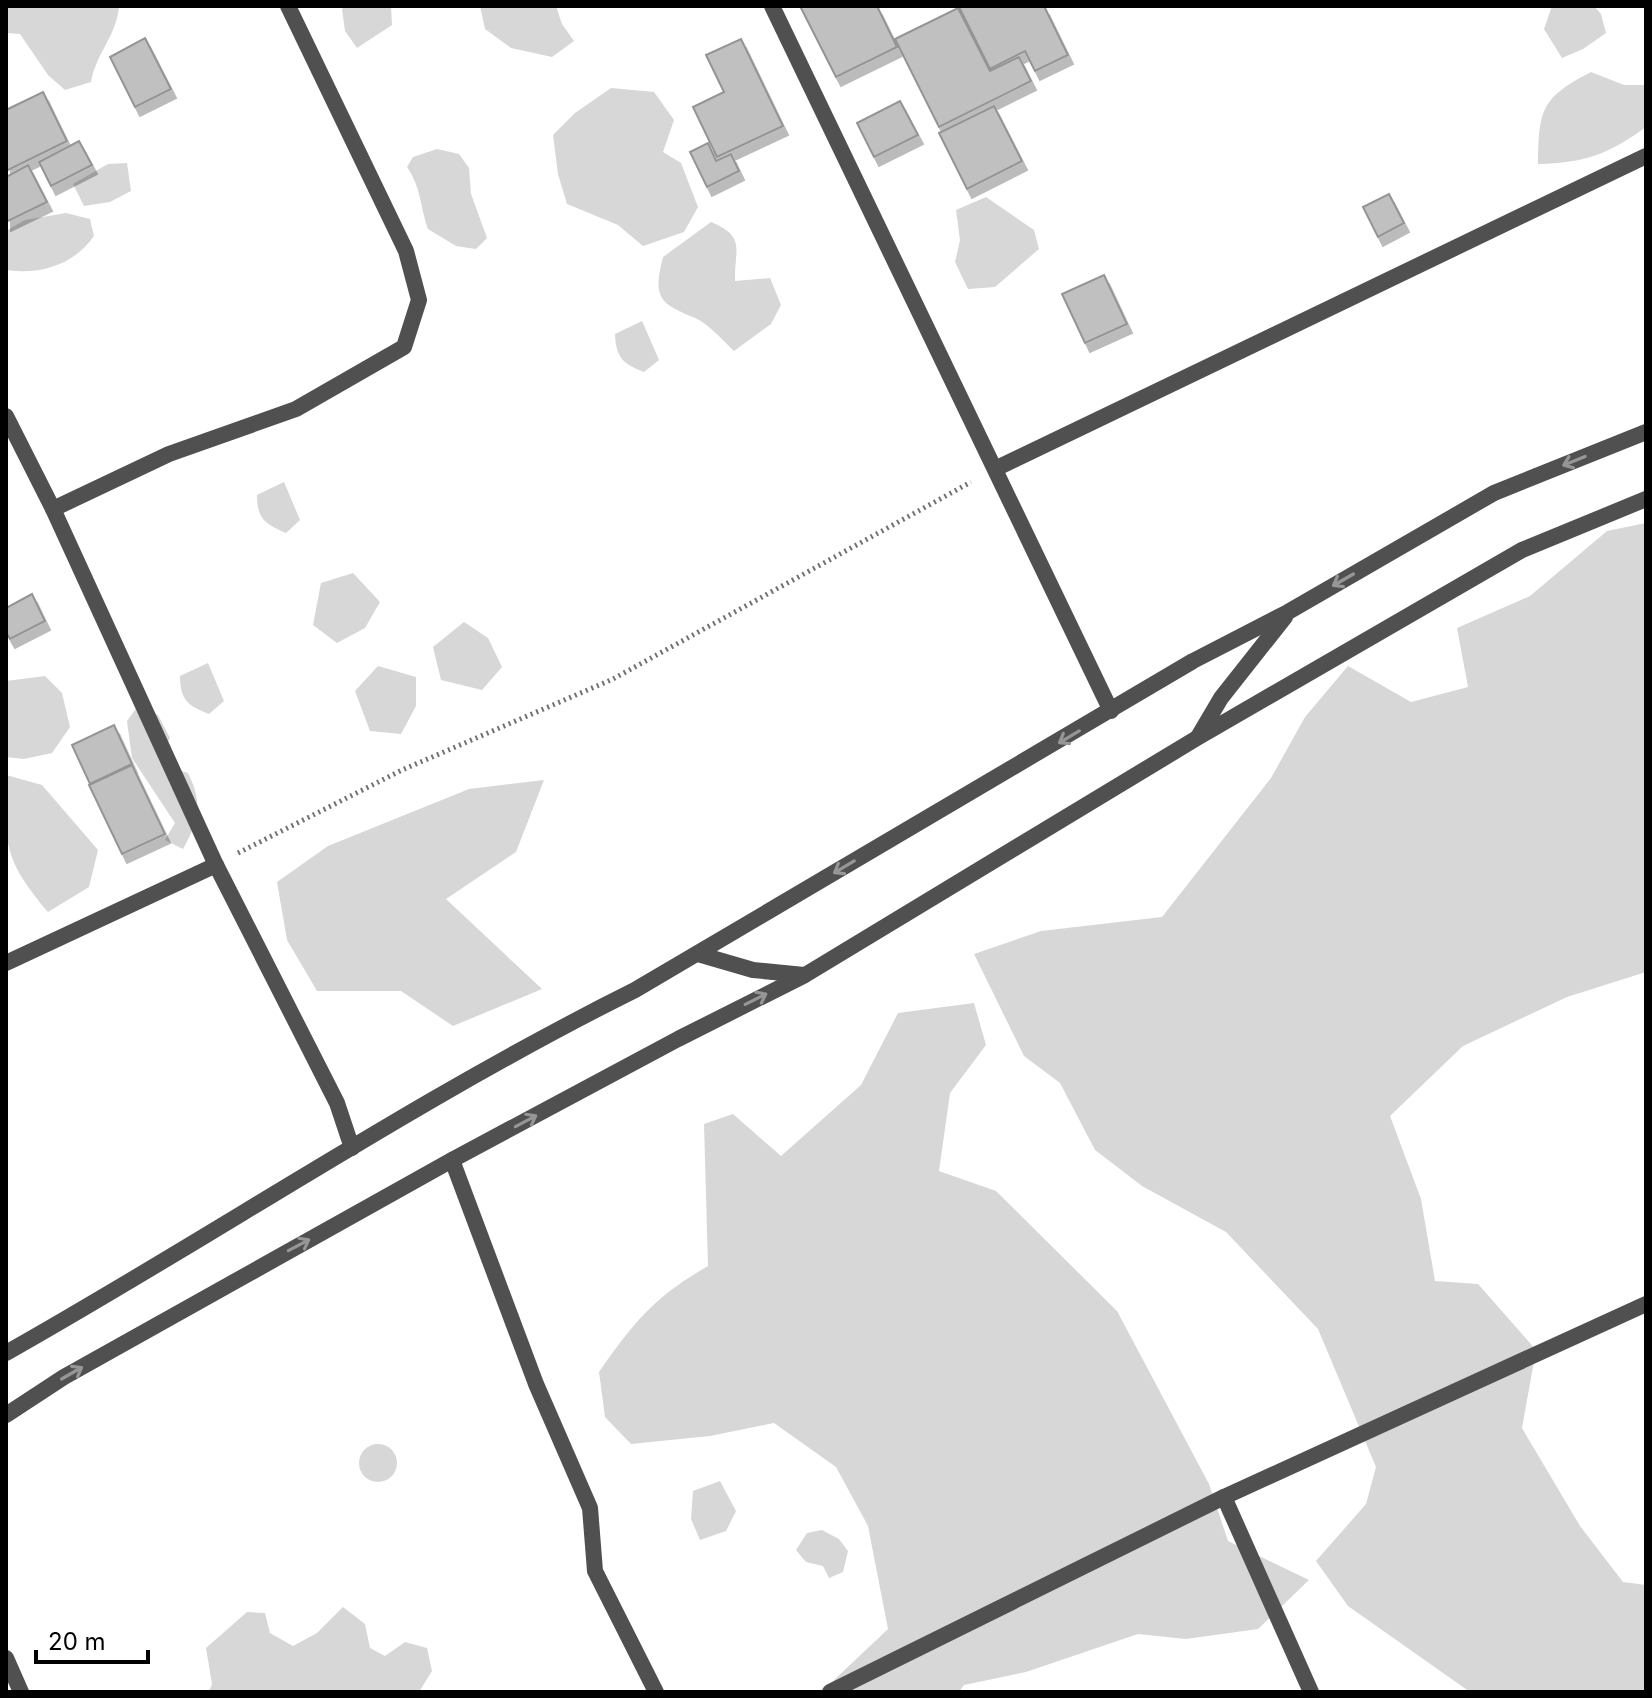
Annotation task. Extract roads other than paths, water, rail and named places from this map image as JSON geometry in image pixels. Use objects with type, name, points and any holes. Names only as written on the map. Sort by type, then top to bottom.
[{"type":"street","points":[[53,509],[169,454],[296,409],[404,347],[419,300],[406,251],[288,6]]},
{"type":"street","points":[[772,6],[997,468],[1111,711]]},
{"type":"street","points":[[997,468],[1646,156]]},
{"type":"street","points":[[6,416],[53,509],[216,865],[337,1103],[352,1148]]},
{"type":"street","points":[[6,1353],[554,1031],[698,954],[1193,661],[1288,612],[1494,493],[1646,432]]},
{"type":"street","points":[[6,1415],[64,1377],[452,1160],[805,975],[1197,738],[1522,550],[1646,499]]},
{"type":"street","points":[[1197,738],[1221,698],[1288,612]]},
{"type":"street","points":[[6,963],[216,865]]},
{"type":"street","points":[[698,954],[753,970],[805,975]]},
{"type":"street","points":[[452,1160],[536,1384],[590,1508],[595,1571],[656,1692]]},
{"type":"street","points":[[830,1692],[1224,1497],[1646,1304]]},
{"type":"street","points":[[1224,1497],[1311,1692]]},
{"type":"street","points":[[6,1658],[21,1692]]}]
